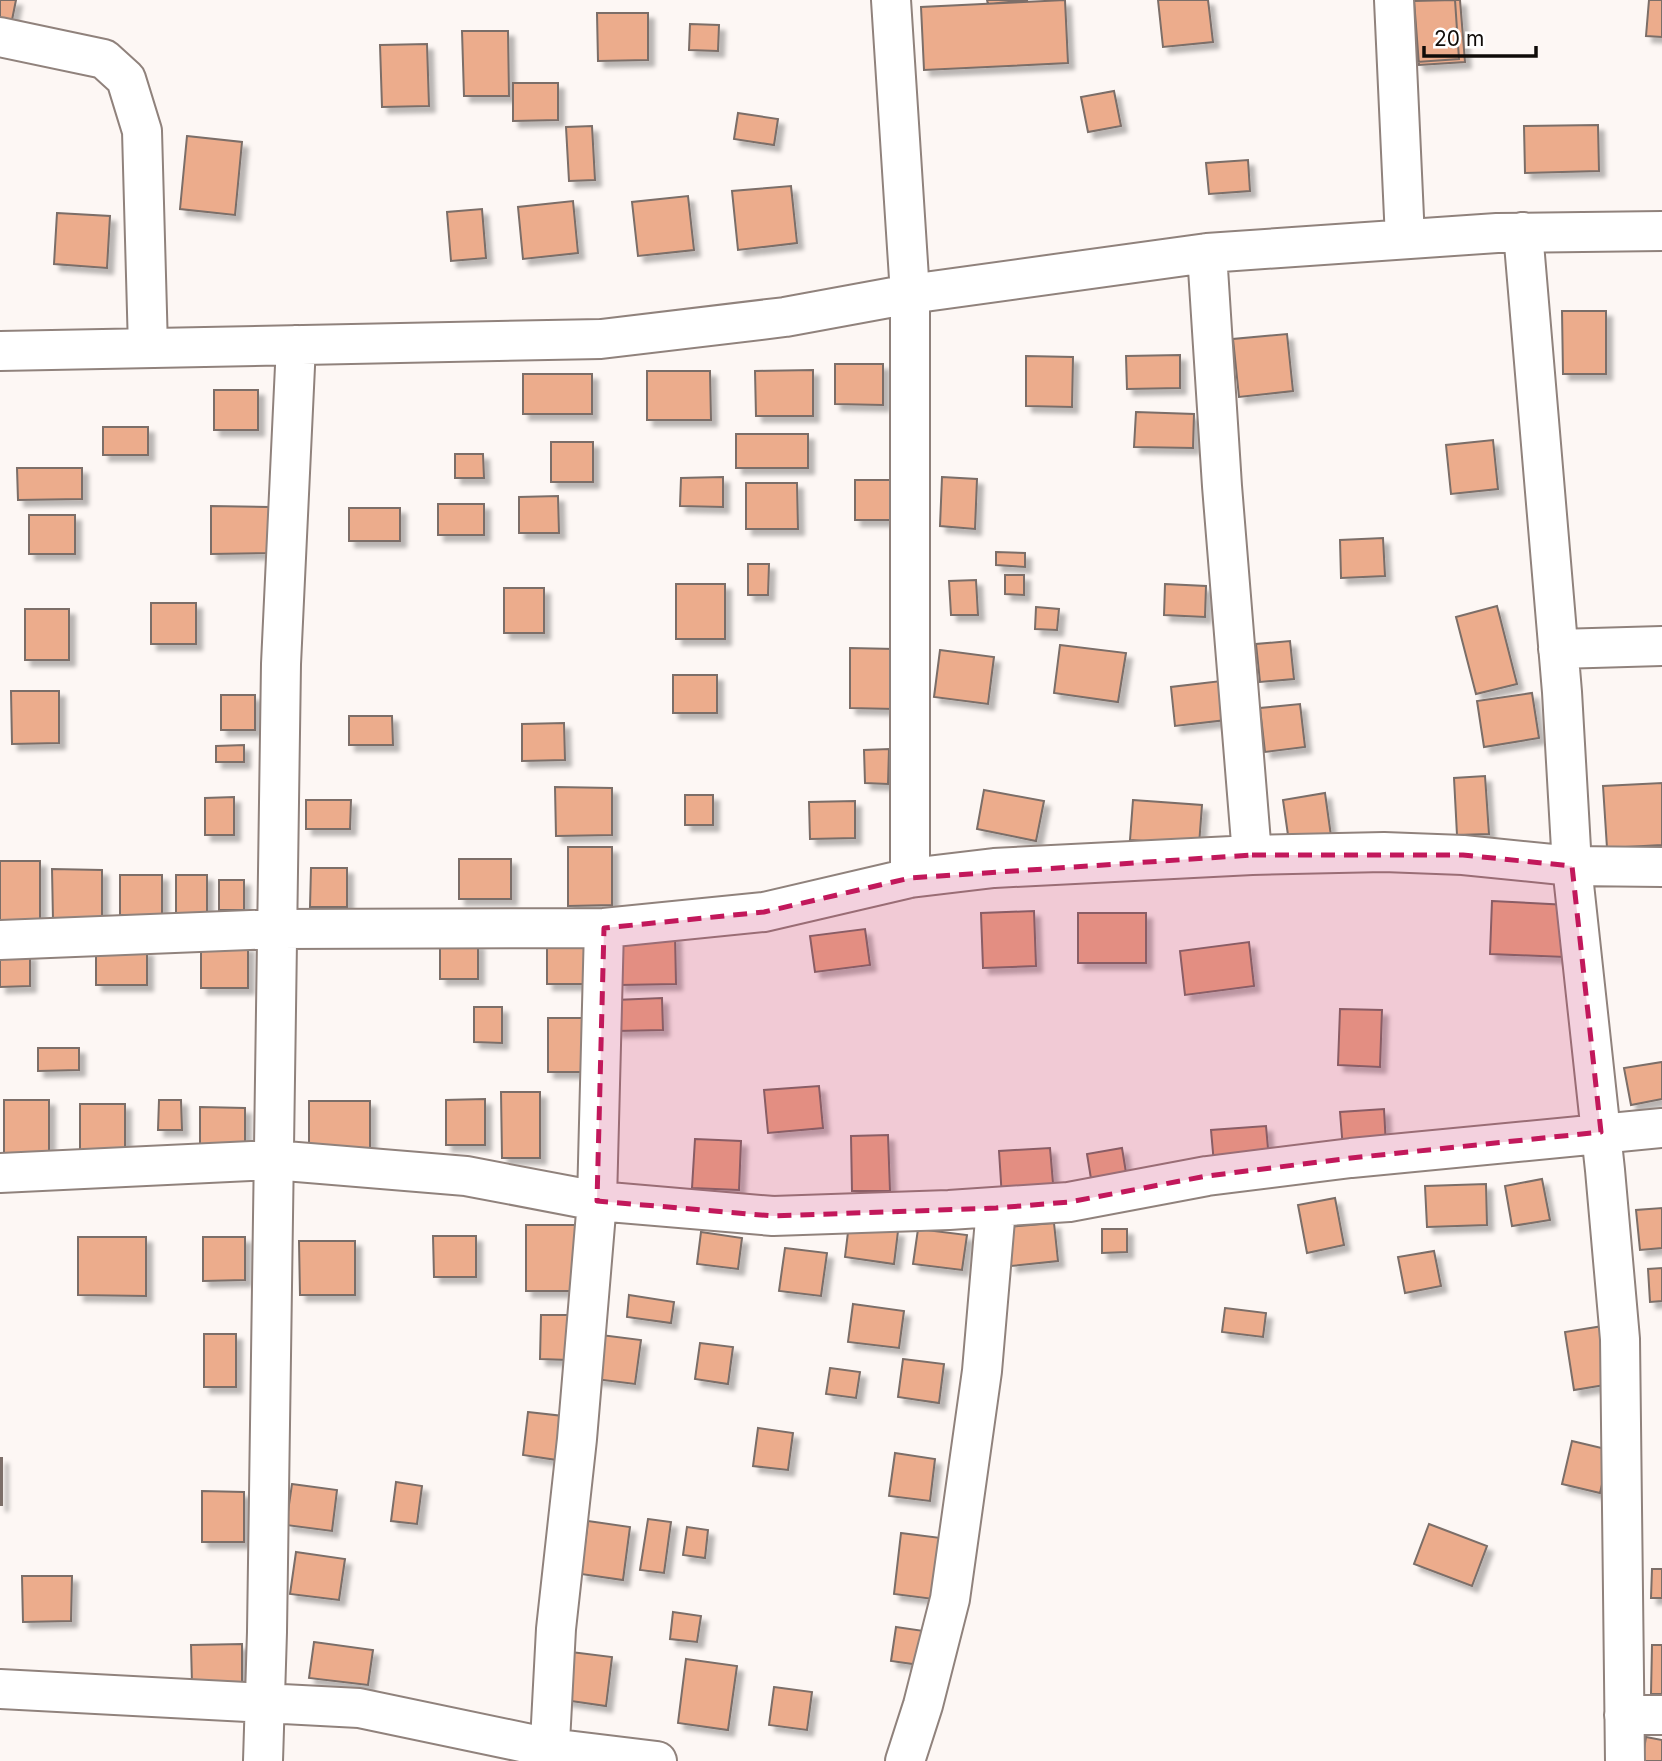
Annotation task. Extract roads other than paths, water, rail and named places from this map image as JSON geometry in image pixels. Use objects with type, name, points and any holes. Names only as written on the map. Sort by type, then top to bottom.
[{"type":"street","points":[[891,0],[910,294],[910,878]]},
{"type":"street","points":[[1394,0],[1405,239]]},
{"type":"street","points":[[0,37],[104,59],[126,79],[142,131],[148,348]]},
{"type":"street","points":[[0,351],[601,339],[785,317],[910,294],[1207,253],[1523,232],[1662,231]]},
{"type":"street","points":[[1523,232],[1558,649],[1572,866],[1620,1339],[1625,1761]]},
{"type":"street","points":[[1207,253],[1221,472],[1252,855]]},
{"type":"street","points":[[262,1761],[281,664],[296,345]]},
{"type":"street","points":[[1558,649],[1662,646]]},
{"type":"street","points":[[0,940],[277,929],[604,929],[764,912],[910,878],[994,868],[1252,855],[1384,852],[1462,855],[1572,866],[1662,867]]},
{"type":"street","points":[[550,1754],[556,1629],[577,1439],[597,1201],[604,929]]},
{"type":"street","points":[[0,1173],[273,1160],[466,1176],[597,1201],[773,1216],[996,1208],[1069,1202],[1207,1176],[1351,1158],[1662,1128]]},
{"type":"street","points":[[905,1761],[923,1705],[950,1599],[982,1371],[996,1208]]},
{"type":"street","points":[[0,1689],[359,1708],[550,1754],[657,1761]]},
{"type":"street","points":[[1624,1715],[1662,1715]]}]
